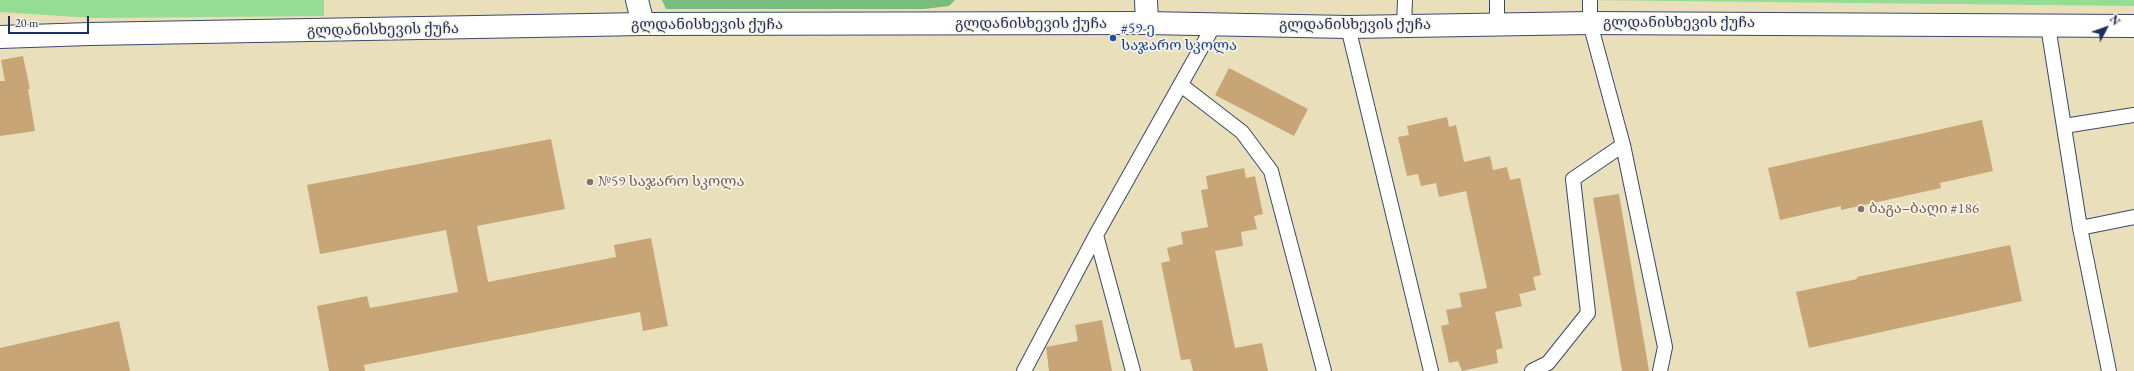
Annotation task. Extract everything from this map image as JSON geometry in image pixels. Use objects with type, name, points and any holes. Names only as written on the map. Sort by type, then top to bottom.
[{"type":"street","points":[[637,0],[643,24]]},
{"type":"street","points":[[1146,0],[1147,23]]},
{"type":"street","name":"გლდანისხევის ქუჩა","points":[[0,37],[89,34],[643,24],[1147,23],[1348,27],[1590,23],[2134,26]]},
{"type":"lane","points":[[1404,26],[1405,0]]},
{"type":"lane","points":[[1497,0],[1497,24]]},
{"type":"lane","points":[[1590,0],[1590,23],[1623,145],[1665,347],[1660,371]]},
{"type":"lane","points":[[1024,371],[1096,235],[1214,24]]},
{"type":"lane","points":[[2048,26],[2080,228],[2109,371]]},
{"type":"lane","points":[[1348,27],[1431,371]]},
{"type":"lane","points":[[1181,85],[1242,132],[1271,171],[1324,371]]},
{"type":"lane","points":[[2064,126],[2134,115]]},
{"type":"lane","points":[[1532,371],[1548,363],[1588,313],[1573,179],[1623,145]]},
{"type":"lane","points":[[2080,228],[2134,217]]},
{"type":"lane","points":[[1096,235],[1133,371]]},
{"type":"green space","points":[[0,0],[324,0],[324,16],[93,18],[0,12]]},
{"type":"green space","points":[[662,0],[955,0],[949,6],[924,9],[666,9]]},
{"type":"green space","points":[[1581,0],[2134,0],[2134,6]]},
{"type":"building","points":[[23,56],[30,89],[28,89],[35,131],[0,136],[0,81],[5,81],[1,60]]},
{"type":"building","points":[[1229,68],[1308,109],[1294,136],[1215,95]]},
{"type":"building","points":[[1447,117],[1449,127],[1456,125],[1464,162],[1490,156],[1493,170],[1507,167],[1510,180],[1520,178],[1541,275],[1533,277],[1536,290],[1519,294],[1522,306],[1495,312],[1503,348],[1496,350],[1498,363],[1462,371],[1458,361],[1449,363],[1441,326],[1449,324],[1446,310],[1462,307],[1459,293],[1487,288],[1466,191],[1439,197],[1436,183],[1421,186],[1418,174],[1407,176],[1398,137],[1409,135],[1407,126]]},
{"type":"building","points":[[1982,120],[1993,171],[1940,183],[1941,188],[1841,210],[1841,206],[1780,220],[1768,168]]},
{"type":"building","points":[[551,139],[565,209],[477,226],[488,282],[616,257],[614,245],[651,238],[668,326],[643,331],[640,312],[364,365],[365,371],[329,371],[317,306],[367,296],[370,308],[458,292],[446,230],[320,254],[307,185]]},
{"type":"building","points":[[1244,168],[1246,178],[1255,176],[1263,214],[1254,216],[1257,229],[1241,232],[1243,246],[1215,251],[1235,348],[1262,343],[1268,371],[1193,371],[1190,359],[1181,360],[1161,263],[1170,261],[1167,248],[1183,244],[1181,232],[1208,227],[1201,190],[1208,189],[1206,176]]},
{"type":"building","points":[[1619,194],[1649,371],[1622,371],[1593,198]]},
{"type":"building","points":[[2010,245],[2022,301],[1809,348],[1796,292],[1857,279],[1857,277]]},
{"type":"building","points":[[1102,320],[1112,371],[1049,371],[1046,347],[1078,341],[1075,325]]},
{"type":"building","points":[[119,321],[130,371],[0,371],[0,348]]},
{"type":"place","name":"#59-ე საჯარო სკოლა","points":[[1113,38]]},
{"type":"place","name":"№59 საჯარო სკოლა","points":[[590,182]]},
{"type":"place","name":"ბაგა–ბაღი #186","points":[[1861,209]]}]
